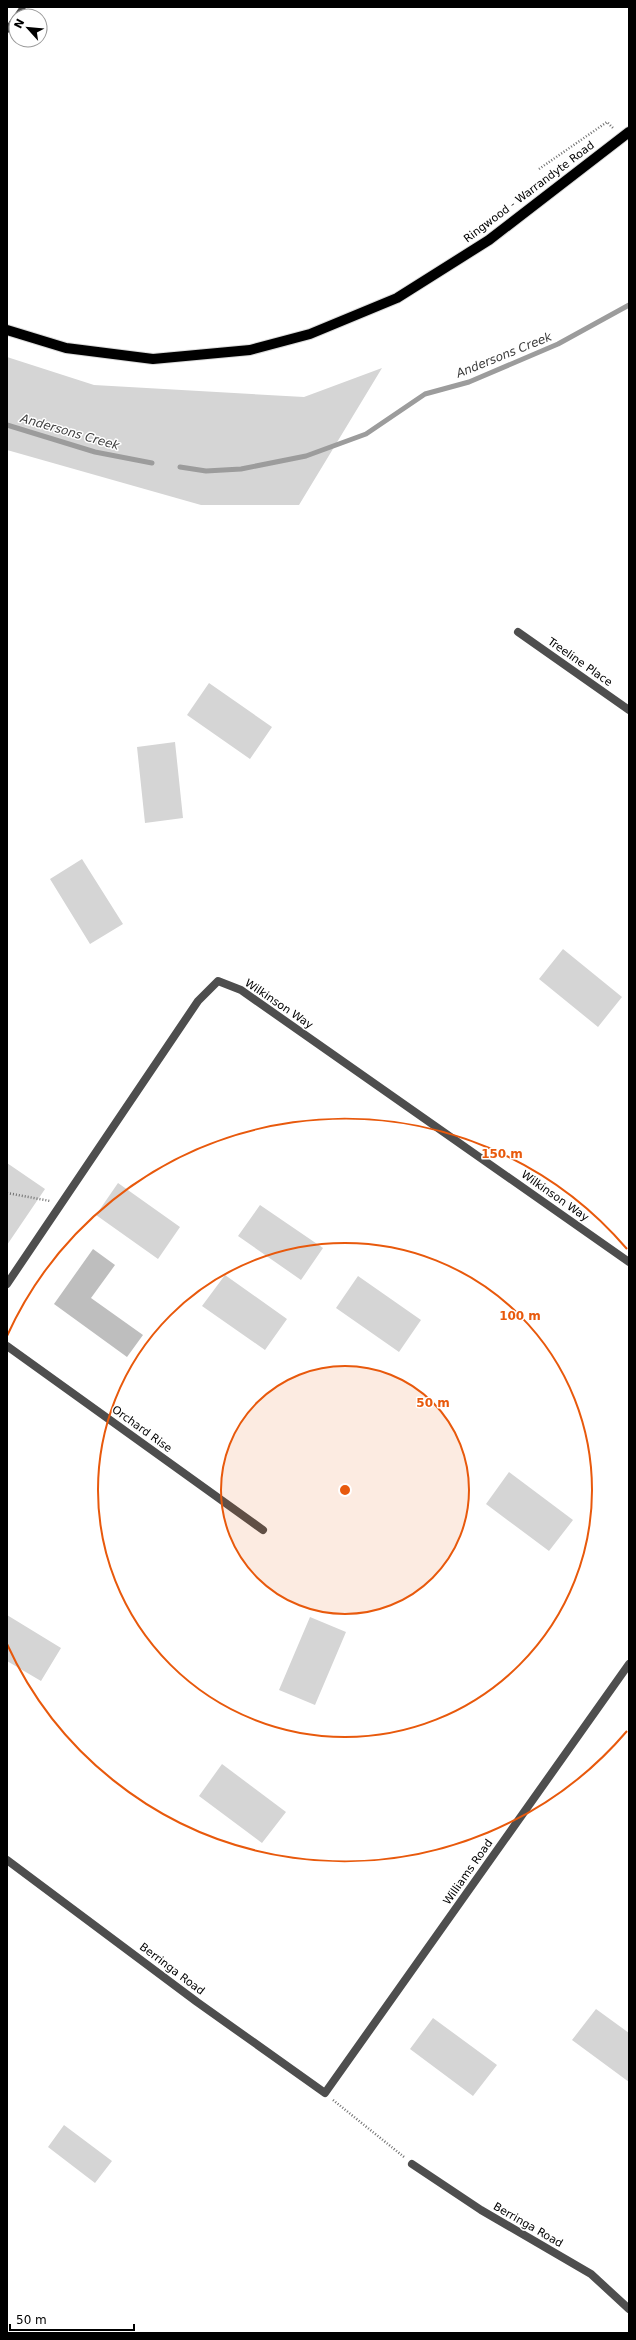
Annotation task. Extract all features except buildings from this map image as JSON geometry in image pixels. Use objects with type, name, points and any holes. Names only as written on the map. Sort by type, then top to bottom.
[{"type":"main road","name":"Ringwood - Warrandyte Road","points":[[7,330],[66,348],[153,359],[250,350],[310,334],[397,298],[489,240],[625,134]]},
{"type":"street","name":"Treeline Place","points":[[518,632],[629,710]]},
{"type":"street","name":"Wilkinson Way","points":[[7,1284],[198,1001],[218,981],[241,990],[629,1262]]},
{"type":"street","name":"Orchard Rise","points":[[7,1346],[263,1530]]},
{"type":"street","name":"Williams Road","points":[[325,2093],[629,1664]]},
{"type":"street","name":"Berringa Road","points":[[7,1860],[197,2002],[325,2093]]},
{"type":"street","name":"Berringa Road","points":[[412,2164],[481,2210],[591,2274],[629,2309]]},
{"type":"path","points":[[539,169],[607,122],[625,134]]},
{"type":"path","points":[[7,1193],[61,1204]]},
{"type":"path","points":[[325,2093],[412,2164]]},
{"type":"shaded area","points":[[7,357],[94,385],[304,397],[382,368],[299,505],[201,505],[7,450]]},
{"type":"shaded area","points":[[209,683],[272,727],[250,759],[187,715]]},
{"type":"shaded area","points":[[175,742],[183,818],[145,823],[137,747]]},
{"type":"shaded area","points":[[82,859],[123,924],[90,944],[50,879]]},
{"type":"shaded area","points":[[563,949],[622,997],[598,1027],[539,979]]},
{"type":"shaded area","points":[[7,1163],[45,1189],[7,1245]]},
{"type":"shaded area","points":[[118,1183],[180,1227],[158,1259],[96,1215]]},
{"type":"shaded area","points":[[260,1205],[323,1248],[301,1280],[238,1236]]},
{"type":"shaded area","points":[[225,1275],[287,1319],[265,1350],[202,1306]]},
{"type":"shaded area","points":[[358,1276],[421,1320],[399,1352],[336,1308]]},
{"type":"shaded area","points":[[509,1472],[573,1520],[549,1551],[486,1504]]},
{"type":"shaded area","points":[[7,1615],[61,1648],[41,1681],[7,1661]]},
{"type":"shaded area","points":[[310,1617],[346,1632],[315,1705],[279,1690]]},
{"type":"shaded area","points":[[222,1764],[286,1812],[262,1843],[199,1796]]},
{"type":"shaded area","points":[[596,2009],[629,2033],[629,2082],[572,2040]]},
{"type":"shaded area","points":[[433,2018],[497,2065],[473,2096],[410,2049]]},
{"type":"shaded area","points":[[64,2125],[112,2161],[95,2183],[48,2147]]},
{"type":"waterway","name":"Andersons Creek","points":[[180,467],[206,471],[241,469],[306,456],[366,434],[425,394],[469,382],[558,344],[629,305]]},
{"type":"waterway","name":"Andersons Creek","points":[[7,425],[95,452],[152,463]]}]
